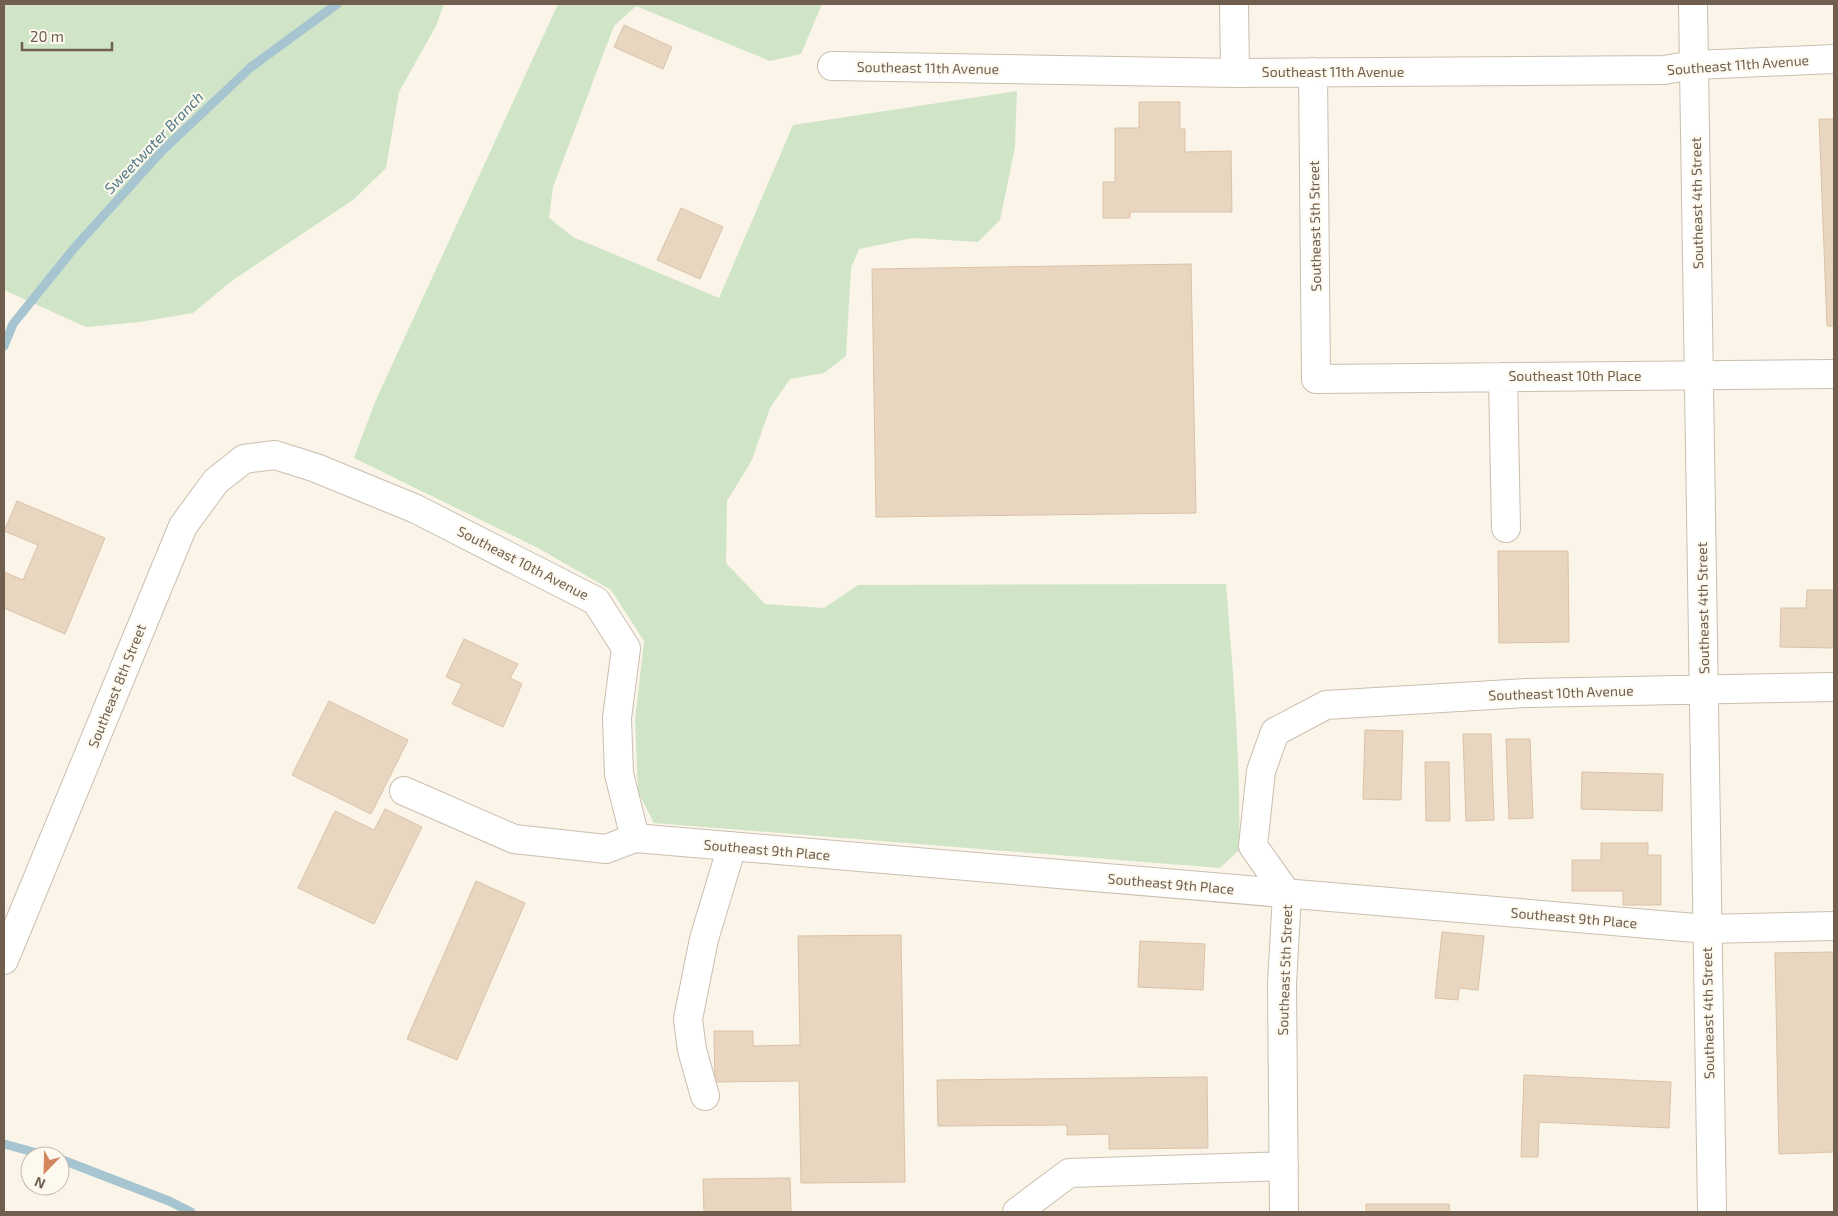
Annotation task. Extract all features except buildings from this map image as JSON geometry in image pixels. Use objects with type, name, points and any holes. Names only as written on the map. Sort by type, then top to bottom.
[{"type":"street","points":[[1234,4],[1235,73]]},
{"type":"street","name":"Southeast 4th Street","points":[[1693,4],[1712,1212]]},
{"type":"street","name":"Southeast 11th Avenue","points":[[832,66],[1235,73],[1664,70],[1694,65],[1834,59]]},
{"type":"street","name":"Southeast 5th Street","points":[[1313,72],[1316,379]]},
{"type":"street","name":"Southeast 10th Place","points":[[1316,379],[1834,374]]},
{"type":"street","points":[[1503,377],[1506,528]]},
{"type":"street","name":"Southeast 10th Avenue","points":[[275,455],[316,468],[416,509],[596,601],[626,648],[617,718],[619,774],[635,838]]},
{"type":"street","name":"Southeast 8th Street","points":[[4,960],[183,526],[216,481],[244,459],[275,455]]},
{"type":"street","name":"Southeast 10th Avenue","points":[[1292,722],[1326,705],[1527,693],[1834,687]]},
{"type":"street","name":"Southeast 5th Street","points":[[1284,1212],[1282,984],[1287,894],[1253,846],[1261,771],[1275,732],[1292,722]]},
{"type":"street","points":[[404,791],[514,839],[606,849],[635,838]]},
{"type":"street","name":"Southeast 9th Place","points":[[635,838],[1707,929],[1834,926]]},
{"type":"street","points":[[705,1096],[692,1050],[688,1019],[704,939],[732,846]]},
{"type":"street","points":[[1017,1212],[1069,1173],[1284,1166]]},
{"type":"green space","points":[[4,4],[444,4],[436,26],[399,92],[386,168],[353,200],[233,280],[193,313],[140,322],[86,327],[4,290]]},
{"type":"green space","points":[[558,4],[822,4],[801,54],[770,61],[636,6],[614,26],[553,187],[549,218],[573,237],[719,298],[793,125],[1017,91],[1015,147],[1000,220],[978,242],[913,238],[859,249],[851,268],[846,356],[824,373],[790,379],[770,408],[752,460],[727,501],[726,563],[765,604],[824,608],[858,585],[1226,584],[1238,750],[1239,850],[1220,868],[654,823],[638,792],[635,720],[644,641],[611,590],[538,548],[354,458],[375,402]]},
{"type":"waterway","name":"Sweetwater Branch","points":[[4,346],[13,324],[75,247],[162,151],[251,67],[337,4]]},
{"type":"waterway","name":"Sweetwater Branch","points":[[4,1144],[20,1148]]},
{"type":"waterway","name":"Sweetwater Branch","points":[[70,1163],[169,1201],[191,1212]]}]
